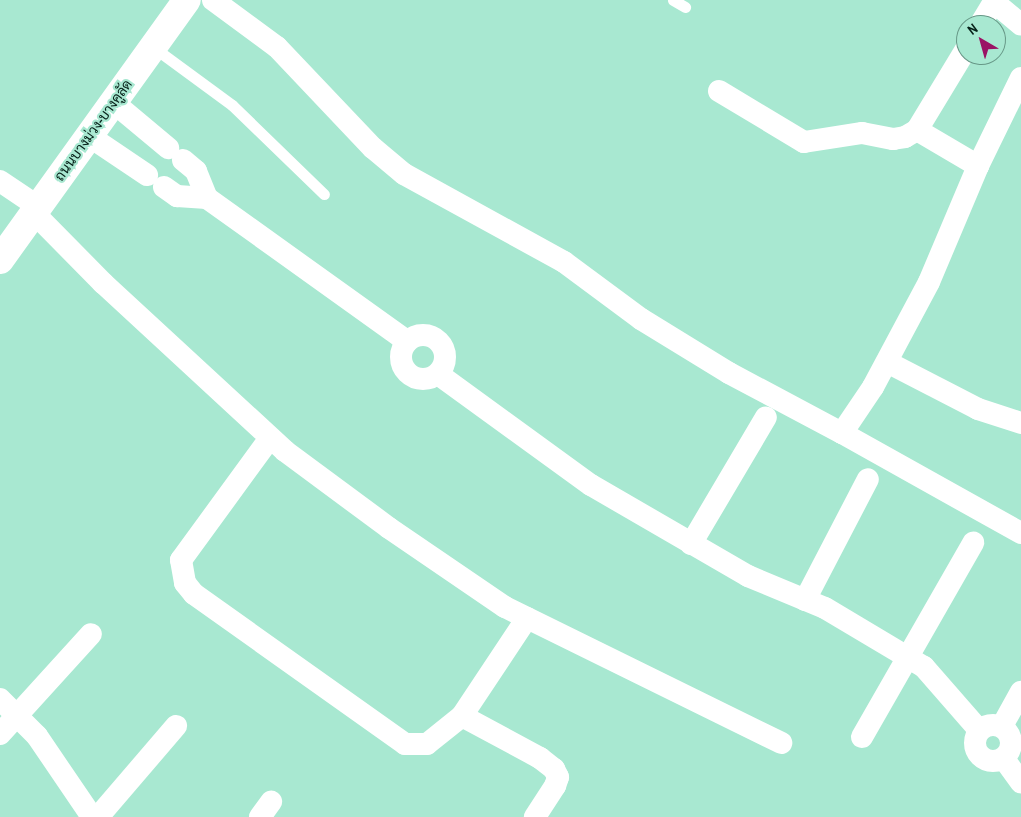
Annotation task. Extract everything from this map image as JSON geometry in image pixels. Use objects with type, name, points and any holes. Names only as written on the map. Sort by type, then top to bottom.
[{"type":"street","name":"ถนนบางม่วง-บางคูลัด","points":[[0,260],[186,0]]},
{"type":"street","points":[[213,0],[276,46],[373,148],[404,174],[564,262],[641,320],[729,373],[842,433],[1021,533]]},
{"type":"street","points":[[985,15],[993,1],[1021,25]]},
{"type":"street","points":[[719,91],[804,142],[862,133],[893,140],[918,130],[957,65]]},
{"type":"street","points":[[842,433],[887,362],[929,282],[965,203],[978,166],[1021,78]]},
{"type":"street","points":[[114,102],[196,171],[207,198]]},
{"type":"street","points":[[918,130],[978,166]]},
{"type":"street","points":[[89,136],[177,196],[207,198],[407,341]]},
{"type":"street","points":[[0,181],[35,209],[110,289],[270,438],[389,528],[506,607],[781,743]]},
{"type":"street","points":[[420,335],[434,338],[443,348],[445,362],[438,374],[421,380],[406,373],[400,357],[407,341],[420,335]]},
{"type":"street","points":[[887,362],[978,409],[1021,423]]},
{"type":"street","points":[[438,374],[591,485],[748,576],[805,600],[907,656],[937,680],[979,730]]},
{"type":"street","points":[[691,544],[766,417]]},
{"type":"street","points":[[270,438],[181,560],[185,584],[194,594],[404,744],[427,744],[462,716],[527,618]]},
{"type":"street","points":[[805,600],[868,479]]},
{"type":"street","points":[[862,737],[973,543]]},
{"type":"street","points":[[0,734],[92,634]]},
{"type":"street","points":[[1002,726],[1021,692]]},
{"type":"street","points":[[0,699],[37,736],[92,817]]},
{"type":"street","points":[[462,716],[540,758],[554,769],[558,777],[555,786],[535,817]]},
{"type":"street","points":[[990,724],[1002,726],[1011,736],[1012,748],[1004,759],[985,760],[977,752],[974,741],[979,730],[990,724]]},
{"type":"street","points":[[98,817],[176,726]]},
{"type":"street","points":[[1004,759],[1021,782]]},
{"type":"lane","points":[[673,0],[685,7]]},
{"type":"lane","points":[[153,47],[232,105],[324,194]]}]
